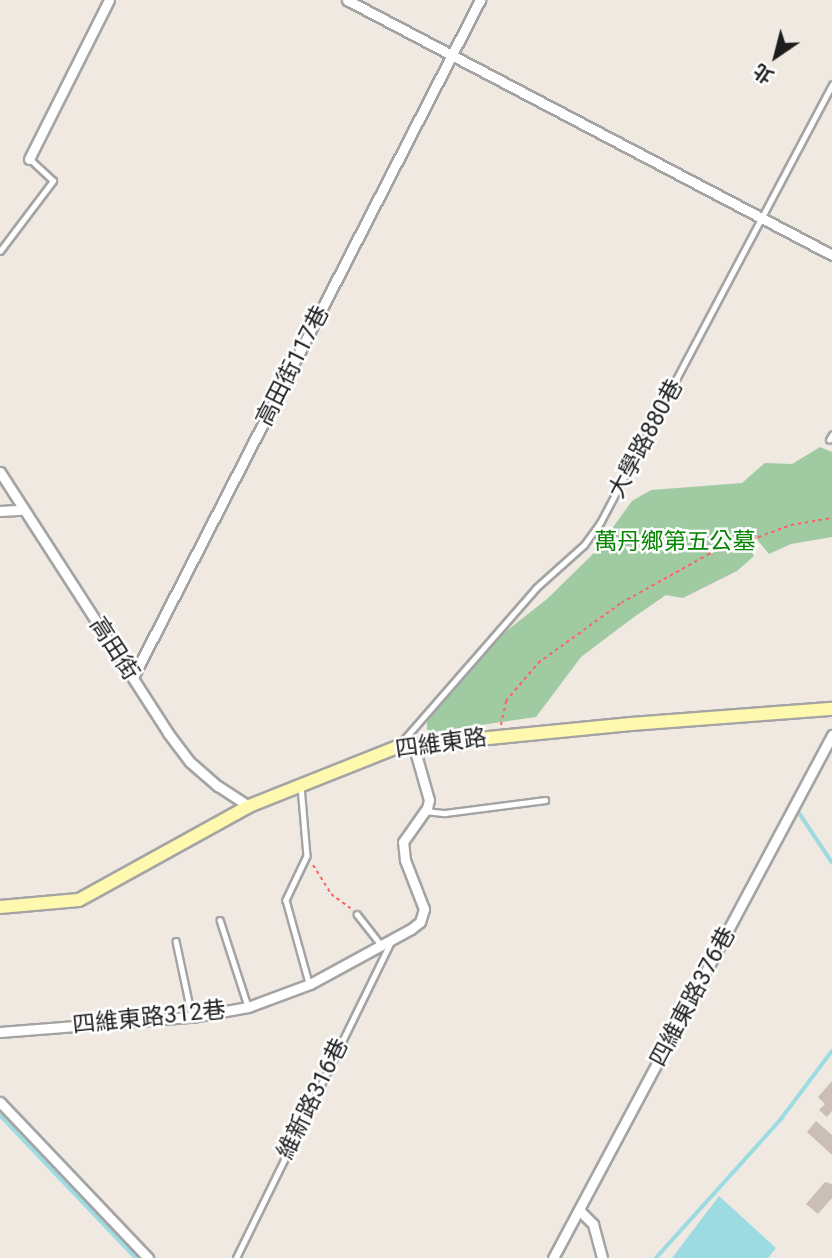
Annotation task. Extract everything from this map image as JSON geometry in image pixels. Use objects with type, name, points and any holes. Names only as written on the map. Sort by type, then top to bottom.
[{"type":"street","points":[[29,159],[109,0]]},
{"type":"street","points":[[347,0],[832,255]]},
{"type":"street","name":"高田街117巷","points":[[133,677],[480,0]]},
{"type":"street","name":"高田街","points":[[0,472],[22,510],[190,762],[218,786],[249,806]]},
{"type":"street","points":[[0,511],[22,510]]},
{"type":"street","name":"四維東路","points":[[0,907],[79,900],[249,806],[397,747],[832,709]]},
{"type":"street","name":"四維東路376巷","points":[[553,1258],[832,735]]},
{"type":"street","points":[[413,744],[429,800],[425,811]]},
{"type":"street","name":"四維東路312巷","points":[[0,1032],[192,1017],[248,1007],[310,984],[391,941],[423,917],[424,909],[405,860],[403,842],[425,811]]},
{"type":"street","points":[[0,1102],[148,1258]]},
{"type":"street","points":[[579,1210],[593,1224],[602,1258]]},
{"type":"lane","name":"大學路880巷","points":[[397,747],[536,588],[584,545],[600,523],[832,85]]},
{"type":"lane","points":[[0,250],[54,181],[29,159]]},
{"type":"lane","points":[[301,786],[307,856],[286,900],[310,984]]},
{"type":"lane","points":[[425,811],[445,814],[545,800]]},
{"type":"lane","points":[[357,914],[381,946]]},
{"type":"lane","points":[[220,920],[248,1007]]},
{"type":"lane","points":[[176,941],[192,1017]]},
{"type":"lane","name":"維新路316巷","points":[[236,1258],[391,941]]},
{"type":"path","points":[[499,736],[506,701],[538,663],[621,603],[709,554],[721,544],[745,542],[792,524],[832,519]]},
{"type":"path","points":[[307,856],[331,894],[357,914]]},
{"type":"green space","name":"萬丹鄉第五公墓","points":[[820,447],[832,452],[832,537],[791,544],[769,554],[750,531],[741,534],[754,556],[737,571],[683,598],[666,595],[634,617],[581,657],[536,717],[427,733],[427,721],[450,686],[495,640],[547,599],[595,552],[632,501],[651,490],[742,483],[765,463],[792,464]]},
{"type":"water","points":[[719,1196],[776,1248],[768,1258],[672,1258]]},
{"type":"building","points":[[832,1081],[832,1111],[827,1117],[819,1110],[825,1104],[818,1097]]},
{"type":"building","points":[[816,1121],[832,1135],[832,1155],[807,1132]]},
{"type":"building","points":[[825,1182],[832,1184],[832,1198],[818,1214],[806,1204]]},
{"type":"waterway","points":[[800,814],[832,862]]},
{"type":"waterway","points":[[656,1258],[781,1119],[832,1051]]},
{"type":"waterway","points":[[0,1115],[136,1258]]}]
